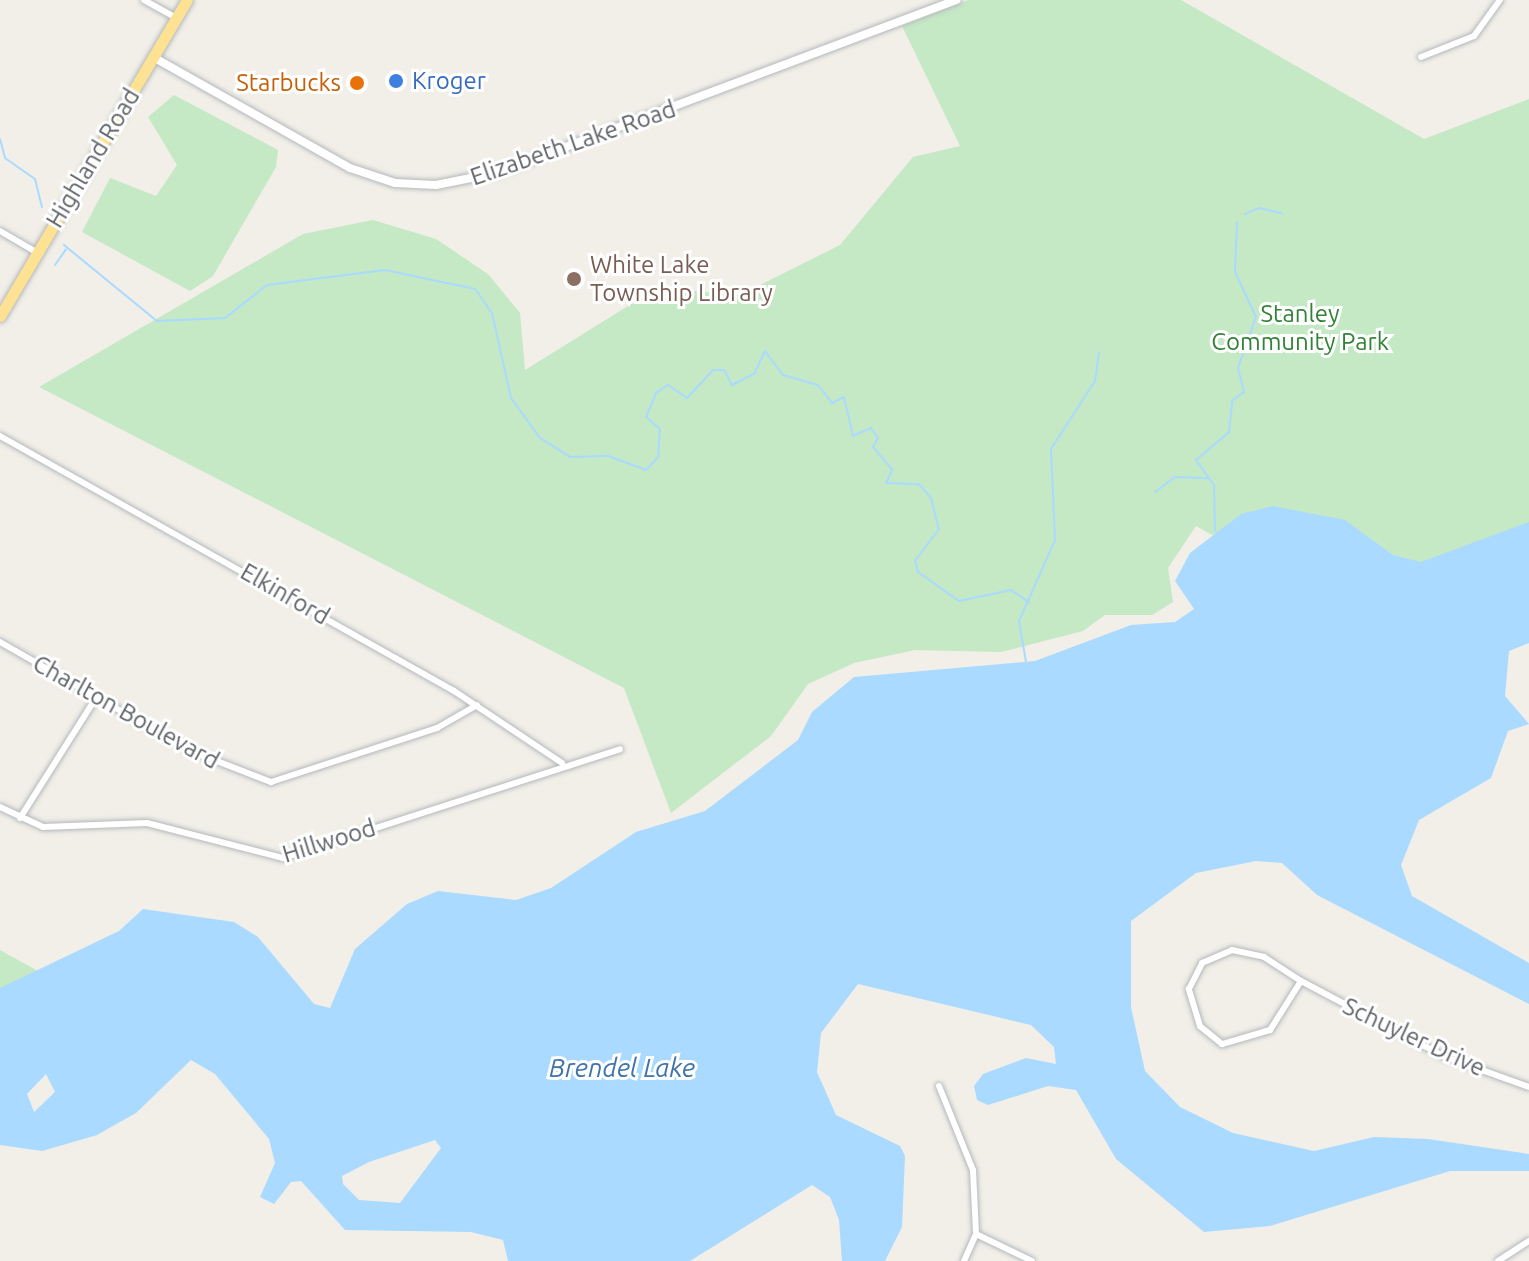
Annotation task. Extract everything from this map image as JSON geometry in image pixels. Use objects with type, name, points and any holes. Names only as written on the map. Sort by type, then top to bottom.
[{"type":"highway","name":"Highland Road","points":[[0,316],[187,0]]},
{"type":"street","points":[[144,0],[176,18]]},
{"type":"street","name":"Elizabeth Lake Road","points":[[153,57],[350,168],[388,181],[436,185],[496,173],[957,0]]},
{"type":"street","points":[[1421,57],[1474,36],[1500,0]]},
{"type":"street","points":[[0,231],[38,253]]},
{"type":"street","name":"Elkinford","points":[[0,436],[477,705],[562,763]]},
{"type":"street","name":"Charlton Boulevard","points":[[0,642],[219,765],[271,782],[461,719],[477,705]]},
{"type":"street","points":[[20,818],[96,698]]},
{"type":"street","name":"Hillwood","points":[[0,807],[20,818],[59,829],[147,823],[283,858],[562,763],[620,749]]},
{"type":"street","name":"Schuyler Drive","points":[[1301,981],[1270,1030],[1240,1044],[1209,1039],[1189,989],[1202,963],[1232,950],[1264,957],[1301,981],[1443,1056],[1529,1087]]},
{"type":"street","points":[[939,1086],[968,1144],[976,1234],[964,1261]]},
{"type":"street","points":[[976,1234],[1032,1261]]},
{"type":"street","points":[[1498,1261],[1529,1241]]},
{"type":"green space","name":"Stanley Community Park","points":[[968,0],[1181,0],[1424,139],[1529,99],[1529,614],[1485,690],[1196,526],[1168,568],[1173,602],[1152,615],[1105,615],[1083,631],[1001,652],[915,650],[854,663],[808,684],[771,736],[671,813],[624,688],[39,387],[303,234],[373,220],[436,239],[488,274],[520,313],[525,370],[657,288],[740,295],[840,245],[913,157],[960,146],[902,26]]},
{"type":"green space","points":[[174,95],[278,150],[276,167],[213,276],[190,291],[82,232],[110,178],[156,196],[177,165],[148,117]]},
{"type":"green space","points":[[0,950],[63,985],[0,1079]]},
{"type":"water","name":"Brendel Lake","points":[[1273,506],[1345,520],[1393,555],[1421,562],[1529,522],[1529,643],[1509,651],[1505,696],[1529,724],[1508,731],[1491,778],[1419,820],[1401,865],[1412,896],[1529,963],[1529,1004],[1317,895],[1282,863],[1256,861],[1196,873],[1131,921],[1131,1007],[1145,1071],[1180,1107],[1233,1133],[1314,1151],[1374,1137],[1428,1139],[1529,1154],[1529,1171],[1450,1171],[1270,1226],[1204,1232],[1116,1159],[1076,1090],[1048,1086],[988,1105],[977,1100],[974,1086],[983,1074],[1026,1058],[1056,1064],[1054,1047],[1031,1025],[858,984],[821,1033],[817,1072],[836,1115],[900,1146],[905,1156],[902,1227],[885,1261],[842,1261],[839,1220],[830,1197],[812,1185],[690,1261],[508,1261],[503,1240],[471,1232],[345,1230],[301,1181],[291,1182],[274,1204],[260,1197],[275,1163],[269,1139],[215,1074],[191,1060],[136,1113],[97,1135],[42,1151],[0,1145],[0,988],[119,931],[143,909],[234,922],[258,937],[314,1004],[330,1008],[355,949],[407,904],[438,891],[516,900],[551,888],[636,832],[705,811],[798,740],[812,712],[854,677],[1035,661],[1131,625],[1175,622],[1194,609],[1175,581],[1190,553],[1241,514]],"holes":[[[46,1074],[55,1092],[34,1112],[27,1094]],[[435,1140],[441,1148],[400,1203],[359,1200],[343,1184],[342,1176],[369,1162]]]},
{"type":"waterway","points":[[0,139],[5,158],[35,179],[42,207]]},
{"type":"waterway","points":[[1245,214],[1259,208],[1281,213]]},
{"type":"waterway","points":[[1215,531],[1214,485],[1196,460],[1229,432],[1232,401],[1244,392],[1238,368],[1256,317],[1235,272],[1237,222]]},
{"type":"waterway","points":[[64,245],[157,321],[225,318],[267,285],[385,270],[475,289],[492,313],[511,398],[540,438],[571,457],[608,456],[646,470],[658,457],[660,429],[646,417],[656,393],[668,385],[687,398],[713,370],[724,370],[732,385],[754,374],[765,351],[783,375],[818,385],[832,403],[844,397],[853,436],[871,428],[878,438],[873,447],[892,470],[886,483],[919,484],[931,498],[939,529],[915,561],[918,572],[959,601],[1011,590],[1029,602]]},
{"type":"waterway","points":[[55,265],[66,249]]},
{"type":"waterway","points":[[1026,662],[1019,621],[1055,540],[1051,449],[1095,381],[1099,352]]},
{"type":"waterway","points":[[1155,492],[1175,477],[1208,478]]},
{"type":"place","name":"Kroger","points":[[396,81]]},
{"type":"place","name":"Starbucks","points":[[357,83]]},
{"type":"place","name":"White Lake Township Library","points":[[574,279]]}]
